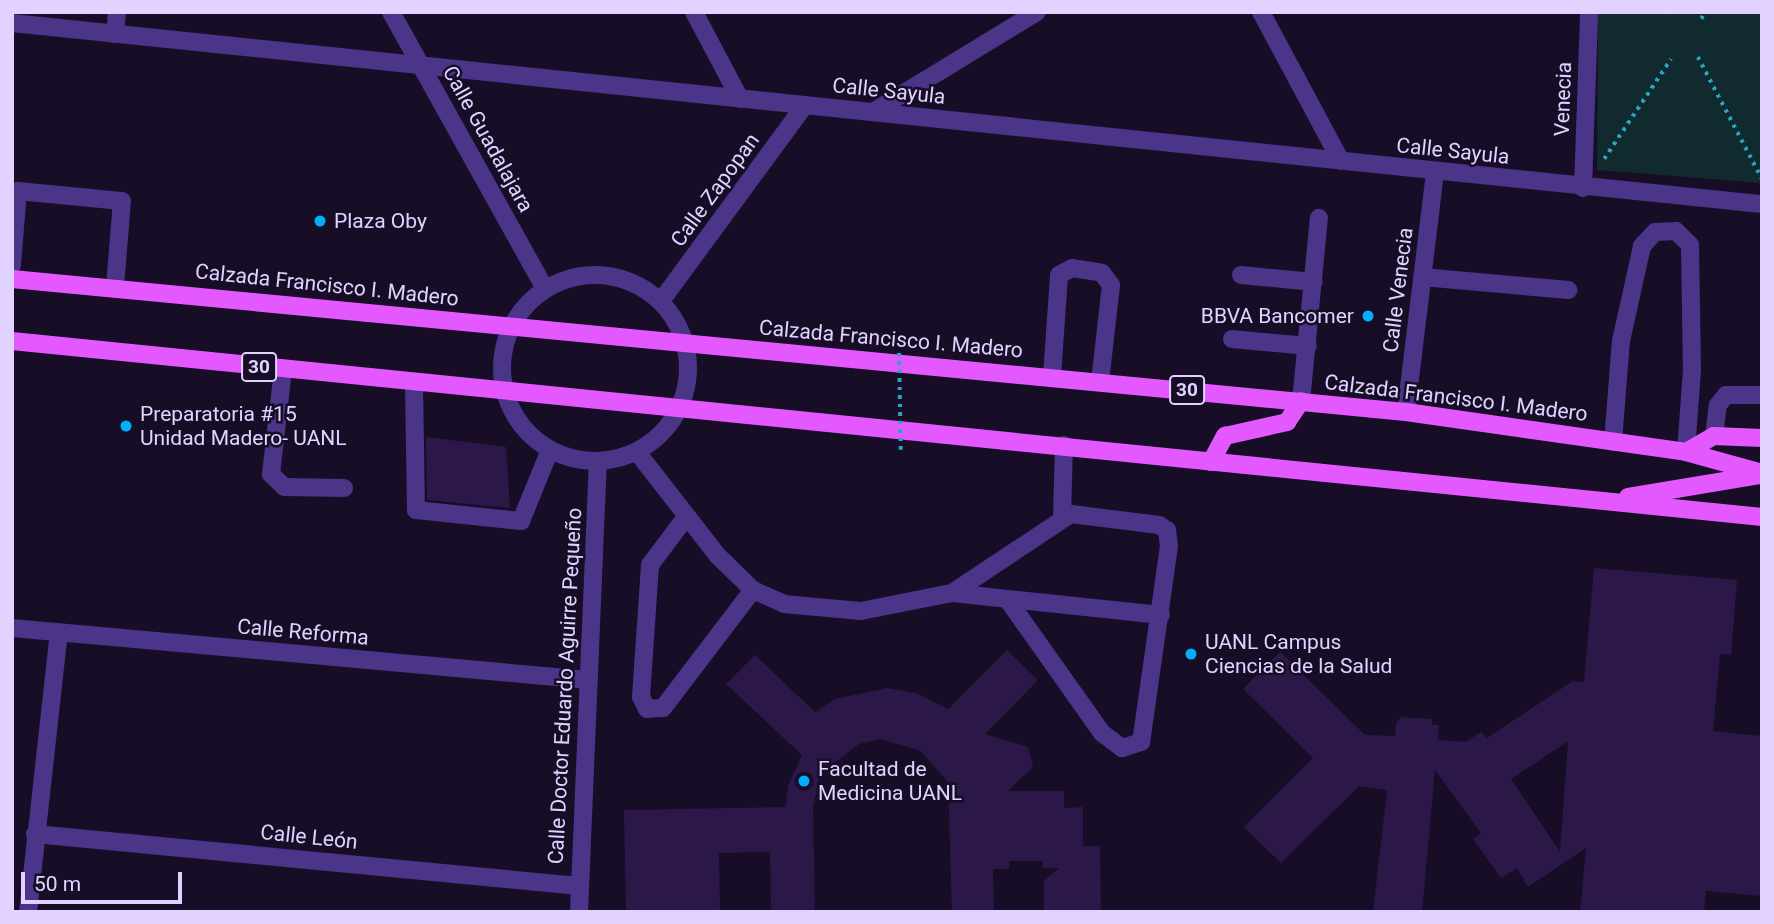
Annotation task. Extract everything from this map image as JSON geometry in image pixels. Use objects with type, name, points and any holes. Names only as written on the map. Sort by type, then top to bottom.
[{"type":"main road","name":"Calzada Francisco I. Madero","points":[[12,279],[115,286],[510,329],[1052,376],[1406,412],[1686,452],[1762,474]]},
{"type":"main road","name":"30","points":[[12,341],[505,394],[682,406],[1762,517]]},
{"type":"main road","points":[[1211,462],[1225,436],[1287,422],[1301,401]]},
{"type":"main road","points":[[1686,452],[1714,436],[1762,438]]},
{"type":"main road","points":[[1607,501],[1762,474]]},
{"type":"street","points":[[115,34],[117,12]]},
{"type":"street","name":"Calle Guadalajara","points":[[391,12],[545,289]]},
{"type":"street","points":[[694,12],[740,99]]},
{"type":"street","points":[[873,112],[1037,12]]},
{"type":"street","points":[[1261,12],[1341,161]]},
{"type":"street","name":"Venecia","points":[[1584,188],[1589,12]]},
{"type":"street","name":"Calle Sayula","points":[[12,23],[422,68],[1762,204]]},
{"type":"street","name":"Calle Zapopan","points":[[661,301],[805,105]]},
{"type":"street","name":"Calle Venecia","points":[[1406,412],[1434,172]]},
{"type":"street","points":[[12,265],[19,191],[122,201],[115,286]]},
{"type":"street","points":[[1301,401],[1319,218]]},
{"type":"street","points":[[1613,442],[1621,341],[1642,246],[1655,232],[1676,231],[1690,245],[1692,370],[1686,452]]},
{"type":"street","points":[[1052,376],[1059,275],[1072,268],[1102,274],[1111,285],[1100,381]]},
{"type":"street","points":[[605,275],[635,283],[661,301],[686,344],[689,375],[682,406],[670,426],[636,452],[598,462],[550,450],[530,436],[505,394],[501,361],[510,329],[545,289],[574,277],[605,275]]},
{"type":"street","points":[[1241,275],[1314,282]]},
{"type":"street","points":[[1422,278],[1567,290]]},
{"type":"street","points":[[1232,339],[1308,346]]},
{"type":"street","points":[[283,370],[271,474],[284,487],[344,488]]},
{"type":"street","points":[[414,384],[416,510],[521,521],[550,450]]},
{"type":"street","points":[[1714,436],[1718,405],[1726,395],[1762,395]]},
{"type":"street","points":[[1062,516],[1064,445]]},
{"type":"street","points":[[636,452],[686,517],[754,590],[784,604],[861,611],[952,593],[1161,615]]},
{"type":"street","name":"Calle Doctor Eduardo Aguirre Pequeño","points":[[579,912],[598,462]]},
{"type":"street","points":[[952,593],[1021,552],[1062,516],[1095,516],[1167,530],[1161,615],[1144,736],[1131,748],[1122,748],[1102,733],[1007,599]]},
{"type":"street","points":[[686,517],[650,565],[641,697],[646,709],[663,708],[754,590]]},
{"type":"street","name":"Calle Reforma","points":[[12,628],[589,680]]},
{"type":"street","points":[[28,912],[59,634]]},
{"type":"street","name":"Calle León","points":[[35,834],[579,886]]},
{"type":"path","points":[[1700,19],[1705,12]]},
{"type":"path","points":[[1698,57],[1761,182]]},
{"type":"path","points":[[1597,170],[1671,59]]},
{"type":"path","points":[[899,337],[901,450]]},
{"type":"green space","points":[[1598,12],[1762,12],[1762,183],[1597,170]]},
{"type":"building","points":[[426,437],[506,447],[510,508],[427,500]]},
{"type":"building","points":[[1594,568],[1737,580],[1731,655],[1720,654],[1713,731],[1762,736],[1762,896],[1706,891],[1704,912],[1580,912],[1586,848],[1528,887],[1517,868],[1501,878],[1473,839],[1481,833],[1435,770],[1422,912],[1373,912],[1387,790],[1359,786],[1281,863],[1244,827],[1313,758],[1243,689],[1280,652],[1365,735],[1395,736],[1396,723],[1402,717],[1432,719],[1432,725],[1439,725],[1438,740],[1466,742],[1481,732],[1487,738],[1573,681],[1584,682]],"holes":[[[1568,741],[1560,852],[1511,779]]]},
{"type":"building","name":"Facultad de Medicina UANL","points":[[1007,650],[1038,680],[985,734],[1028,747],[1033,767],[1008,791],[1064,791],[1064,808],[1083,807],[1083,846],[1100,846],[1101,910],[1044,912],[1044,881],[1059,868],[1043,868],[1043,861],[1009,861],[1009,869],[993,869],[994,912],[952,912],[948,782],[921,751],[880,739],[859,744],[820,774],[813,808],[815,912],[771,912],[770,852],[719,853],[720,912],[626,912],[624,810],[786,807],[788,786],[802,755],[726,684],[755,655],[815,712],[835,699],[887,688],[916,693],[948,709]]},
{"type":"place","name":"Plaza Oby","points":[[320,221]]},
{"type":"place","name":"BBVA Bancomer","points":[[1368,316]]},
{"type":"place","name":"Preparatoria #15 Unidad Madero- UANL","points":[[126,426]]},
{"type":"place","name":"UANL Campus Ciencias de la Salud","points":[[1191,654]]},
{"type":"place","name":"Facultad de Medicina UANL","points":[[804,781]]}]
